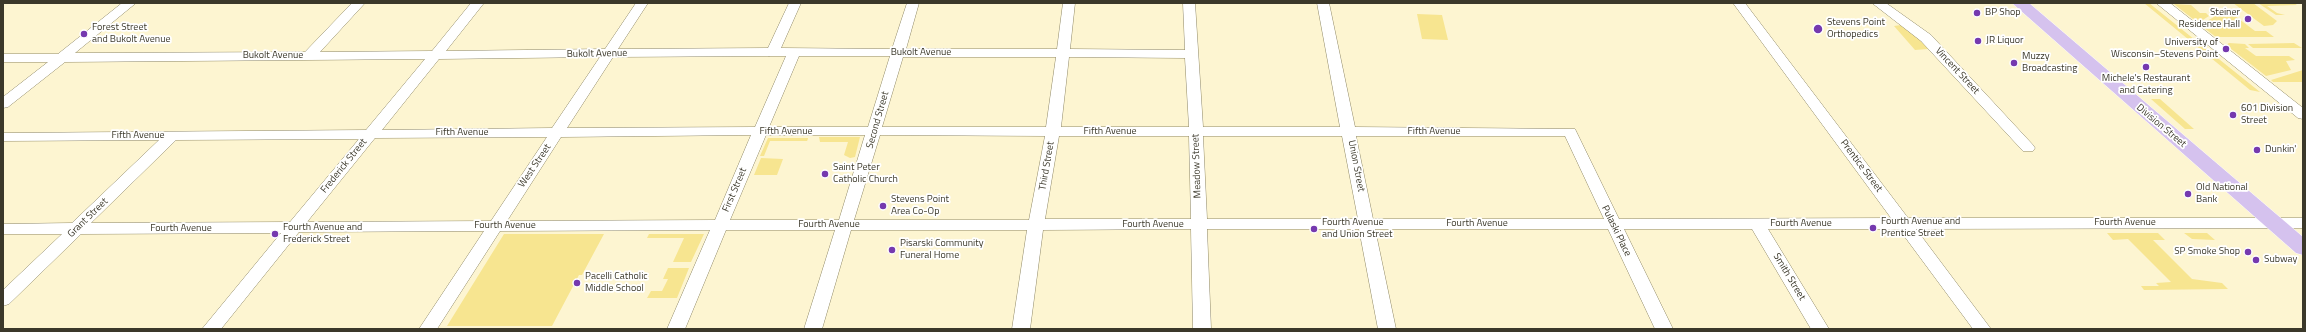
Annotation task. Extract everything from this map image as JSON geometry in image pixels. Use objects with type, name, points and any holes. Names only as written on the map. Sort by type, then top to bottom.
[{"type":"main road","name":"Division Street","points":[[2020,3],[2303,248]]},
{"type":"street","points":[[3,104],[130,3]]},
{"type":"street","points":[[308,56],[359,3]]},
{"type":"street","name":"Frederick Street","points":[[211,329],[478,3]]},
{"type":"street","name":"West Street","points":[[428,329],[642,3]]},
{"type":"street","points":[[772,53],[795,3]]},
{"type":"street","name":"Second Street","points":[[814,329],[913,3]]},
{"type":"street","name":"Third Street","points":[[1022,329],[1036,225],[1053,132],[1069,3]]},
{"type":"street","name":"Meadow Street","points":[[1189,3],[1196,132],[1202,329]]},
{"type":"street","name":"Union Street","points":[[1323,3],[1350,132],[1387,329]]},
{"type":"street","name":"Prentice Street","points":[[1739,3],[1982,329]]},
{"type":"street","name":"Vincent Street","points":[[1878,3],[1926,38],[2028,148]]},
{"type":"street","points":[[2162,3],[2303,115]]},
{"type":"street","name":"Bukolt Avenue","points":[[3,58],[436,56],[794,52],[1191,54]]},
{"type":"street","name":"First Street","points":[[676,329],[794,52]]},
{"type":"street","name":"Fifth Avenue","points":[[3,137],[760,131],[1570,132]]},
{"type":"street","name":"Pulaski Place","points":[[1570,132],[1664,329]]},
{"type":"street","name":"Grant Street","points":[[3,300],[173,135]]},
{"type":"street","name":"Fourth Avenue","points":[[3,229],[719,225],[2303,223]]},
{"type":"street","name":"Smith Street","points":[[1757,224],[1820,329]]},
{"type":"shaded area","points":[[2144,3],[2149,3],[2260,92],[2250,90]]},
{"type":"shaded area","points":[[2233,3],[2253,3],[2277,21],[2273,25],[2264,26]]},
{"type":"shaded area","points":[[2258,3],[2294,3],[2297,5],[2267,6],[2277,13],[2285,15],[2276,15]]},
{"type":"shaded area","points":[[2174,4],[2191,5],[2200,13],[2206,13],[2209,16],[2198,23]]},
{"type":"shaded area","points":[[2209,13],[2231,13],[2255,31],[2266,31],[2274,37],[2216,37],[2200,25],[2214,17]]},
{"type":"shaded area","points":[[1417,14],[1442,15],[1448,40],[1422,39]]},
{"type":"shaded area","points":[[1901,25],[1910,29],[1928,49],[1915,50],[1894,26]]},
{"type":"shaded area","points":[[2229,43],[2245,44],[2249,48],[2245,48],[2256,56],[2289,56],[2295,60],[2286,61],[2291,70],[2266,76],[2226,45]]},
{"type":"shaded area","points":[[2294,43],[2302,48],[2253,48],[2248,44]]},
{"type":"shaded area","points":[[2303,70],[2303,82],[2273,82],[2271,80]]},
{"type":"shaded area","points":[[2151,99],[2160,99],[2194,129],[2185,129]]},
{"type":"shaded area","points":[[819,137],[860,137],[855,157],[850,158],[844,155],[848,142],[820,142]]},
{"type":"shaded area","points":[[768,138],[808,139],[807,141],[770,141],[764,156],[760,156]]},
{"type":"shaded area","points":[[761,158],[783,159],[777,175],[754,175]]},
{"type":"shaded area","points":[[2107,233],[2158,233],[2165,240],[2153,240],[2192,279],[2222,283],[2228,289],[2144,290],[2141,286],[2159,286],[2156,283],[2171,282],[2128,239],[2113,240]]},
{"type":"shaded area","points":[[2184,233],[2207,233],[2215,240],[2192,239]]},
{"type":"shaded area","points":[[504,234],[604,234],[582,275],[579,275],[552,326],[447,326]]},
{"type":"shaded area","points":[[649,234],[704,234],[691,262],[673,262],[684,238],[647,238]]},
{"type":"shaded area","points":[[668,268],[689,268],[677,298],[647,298],[651,291],[662,291],[668,279],[663,279]]},
{"type":"place","name":"BP Shop","points":[[1977,13]]},
{"type":"place","name":"Steiner Residence Hall","points":[[2248,19]]},
{"type":"place","name":"Stevens Point Orthopedics","points":[[1818,29]]},
{"type":"place","name":"Forest Street and Bukolt Avenue","points":[[84,34]]},
{"type":"place","name":"JR Liquor","points":[[1978,41]]},
{"type":"place","name":"University of Wisconsin–Stevens Point","points":[[2226,49]]},
{"type":"place","name":"Muzzy Broadcasting","points":[[2014,63]]},
{"type":"place","name":"Michele's Restaurant and Catering","points":[[2146,67]]},
{"type":"place","name":"601 Division Street","points":[[2233,115]]},
{"type":"place","name":"Dunkin'","points":[[2257,150]]},
{"type":"place","name":"Saint Peter Catholic Church","points":[[825,174]]},
{"type":"place","name":"Old National Bank","points":[[2188,194]]},
{"type":"place","name":"Stevens Point Area Co-Op","points":[[883,206]]},
{"type":"place","name":"Fourth Avenue and Prentice Street","points":[[1873,228]]},
{"type":"place","name":"Fourth Avenue and Union Street","points":[[1314,229]]},
{"type":"place","name":"Fourth Avenue and Frederick Street","points":[[275,234]]},
{"type":"place","name":"Pisarski Community Funeral Home","points":[[892,250]]},
{"type":"place","name":"SP Smoke Shop","points":[[2248,252]]},
{"type":"place","name":"Subway","points":[[2256,260]]},
{"type":"place","name":"Pacelli Catholic Middle School","points":[[577,283]]}]
